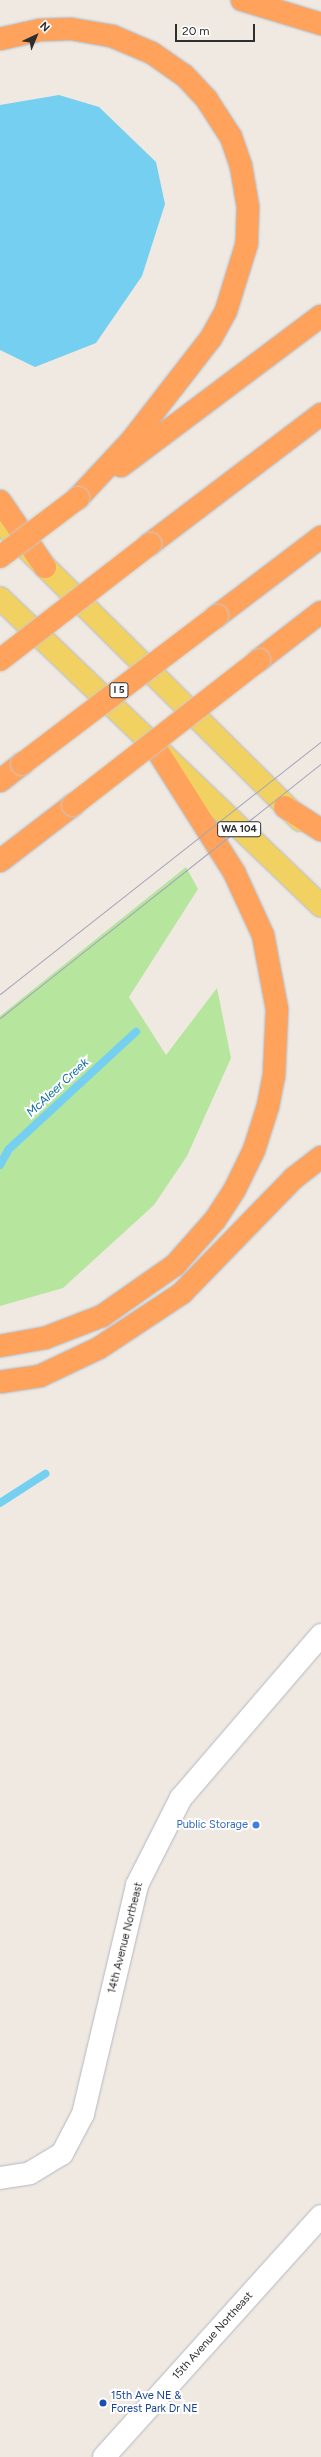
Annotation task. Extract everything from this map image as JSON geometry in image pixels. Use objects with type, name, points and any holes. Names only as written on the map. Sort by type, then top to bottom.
[{"type":"highway","points":[[242,0],[321,24]]},
{"type":"highway","points":[[0,39],[40,30],[71,29],[112,36],[152,53],[184,75],[207,100],[231,137],[243,172],[248,207],[247,243],[226,311],[211,338],[132,440],[78,498]]},
{"type":"highway","points":[[0,557],[321,316]]},
{"type":"highway","points":[[0,660],[321,414]]},
{"type":"highway","points":[[0,501],[46,567]]},
{"type":"highway","name":"I 5","points":[[0,781],[321,537]]},
{"type":"highway","points":[[0,860],[321,612]]},
{"type":"highway","points":[[0,1346],[45,1338],[102,1316],[152,1284],[175,1265],[215,1220],[235,1189],[254,1150],[268,1106],[275,1068],[277,1009],[263,935],[234,872],[158,752]]},
{"type":"highway","points":[[286,807],[321,830]]},
{"type":"highway","points":[[0,867],[38,832]]},
{"type":"highway","points":[[0,1382],[40,1376],[99,1348],[182,1293],[294,1178],[321,1157]]},
{"type":"main road","points":[[0,522],[321,840]]},
{"type":"main road","name":"WA 104","points":[[0,598],[158,752],[321,906]]},
{"type":"street","name":"14th Avenue Northeast","points":[[0,2178],[30,2173],[62,2154],[83,2114],[137,1885],[181,1798],[321,1635]]},
{"type":"street","name":"15th Avenue Northeast","points":[[104,2457],[321,2216]]},
{"type":"green space","points":[[186,867],[198,889],[129,997],[166,1055],[217,988],[231,1058],[187,1156],[154,1205],[63,1288],[0,1306],[0,1016]]},
{"type":"water","points":[[59,95],[99,107],[156,162],[165,204],[142,276],[96,343],[35,367],[0,350],[0,105]]},
{"type":"waterway","name":"McAleer Creek","points":[[0,1165],[9,1149],[136,1032]]},
{"type":"waterway","name":"McAleer Creek","points":[[0,1503],[45,1474]]},
{"type":"tram line","points":[[0,994],[321,741]]},
{"type":"tram line","points":[[0,1018],[321,764]]},
{"type":"place","name":"Public Storage","points":[[256,1825]]},
{"type":"place","name":"15th Ave NE & Forest Park Dr NE","points":[[103,2403]]}]
